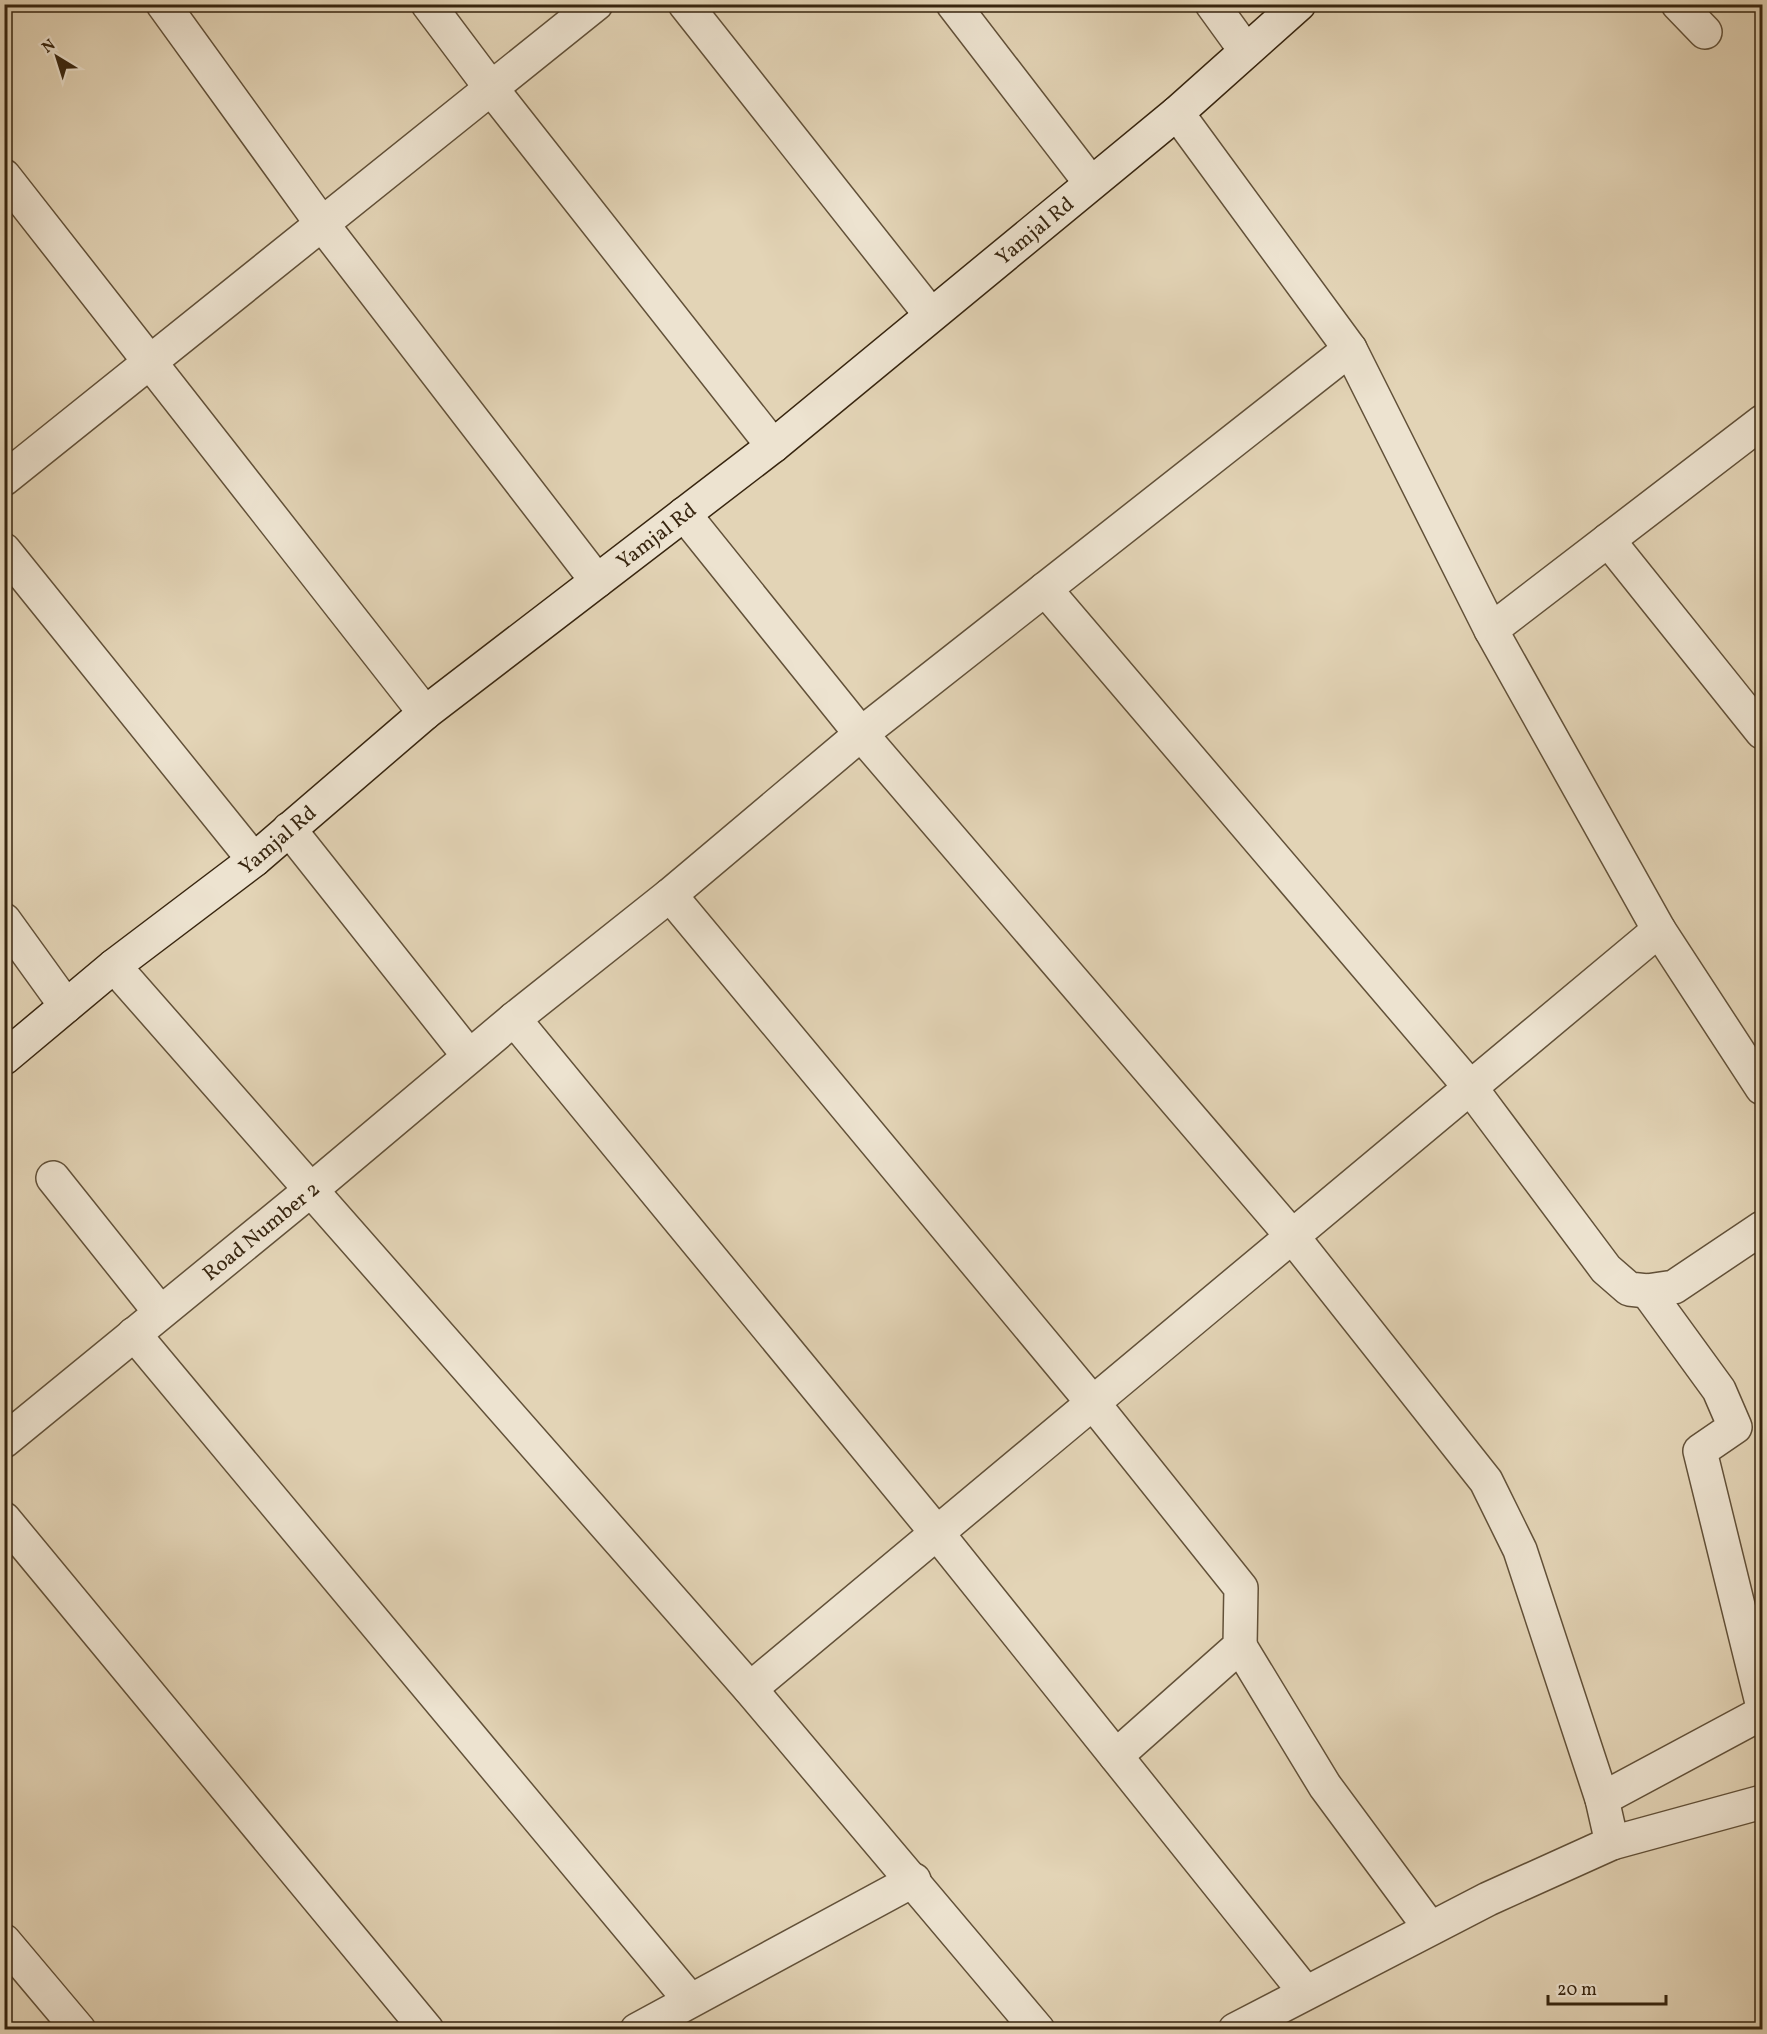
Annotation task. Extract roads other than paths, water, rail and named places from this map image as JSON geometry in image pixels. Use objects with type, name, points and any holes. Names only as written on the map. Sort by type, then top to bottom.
[{"type":"street","points":[[163,4],[322,224],[597,581]]},
{"type":"street","points":[[428,4],[491,88],[773,446]]},
{"type":"street","points":[[4,479],[596,4]]},
{"type":"street","points":[[686,4],[931,315]]},
{"type":"street","points":[[953,4],[1090,182]]},
{"type":"street","points":[[1212,4],[1246,51]]},
{"type":"street","name":"Yamjal Rd","points":[[4,1059],[114,966],[254,860],[424,713],[773,446],[1090,182],[1177,113],[1299,4]]},
{"type":"street","points":[[1678,4],[1705,32]]},
{"type":"street","points":[[1177,113],[1350,348],[1491,630],[1659,930],[1762,1088]]},
{"type":"street","points":[[4,176],[424,713]]},
{"type":"street","points":[[1038,2030],[914,1880],[750,1689],[312,1189],[469,1056],[670,895],[861,734],[1350,348]]},
{"type":"street","points":[[1491,630],[1762,422]]},
{"type":"street","points":[[684,514],[861,734],[1292,1236],[1486,1481],[1520,1550],[1602,1799],[1612,1843]]},
{"type":"street","points":[[1608,540],[1762,732]]},
{"type":"street","points":[[4,550],[254,860]]},
{"type":"street","points":[[1046,589],[1470,1087],[1606,1269],[1629,1289],[1647,1291],[1674,1287],[1762,1228]]},
{"type":"street","points":[[289,829],[469,1056]]},
{"type":"street","points":[[670,895],[1093,1402],[1241,1588],[1240,1646],[1325,1786],[1431,1928]]},
{"type":"street","points":[[4,920],[66,1006]]},
{"type":"street","points":[[750,1689],[1659,930]]},
{"type":"street","name":"Road Number 2","points":[[4,1441],[312,1189],[114,966]]},
{"type":"street","points":[[514,1019],[937,1533],[1305,1992]]},
{"type":"street","points":[[53,1178],[160,1312]]},
{"type":"street","points":[[1647,1291],[1719,1390],[1736,1427],[1700,1451],[1762,1703]]},
{"type":"street","points":[[134,1334],[690,2000]]},
{"type":"street","points":[[4,1519],[428,2030]]},
{"type":"street","points":[[1116,1756],[1240,1646]]},
{"type":"street","points":[[1602,1799],[1762,1713]]},
{"type":"street","points":[[1235,2030],[1431,1928],[1612,1843],[1762,1802]]},
{"type":"street","points":[[637,2030],[914,1880]]},
{"type":"street","points":[[4,1941],[79,2030]]}]
